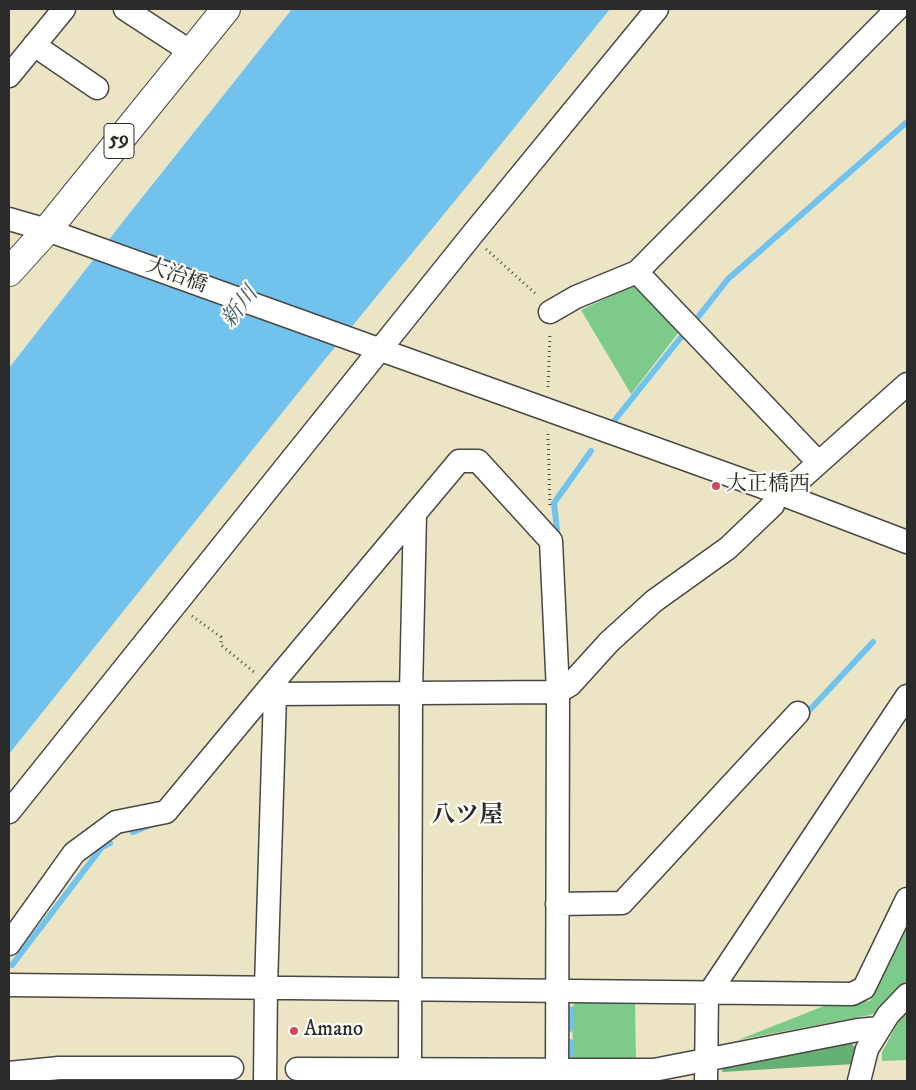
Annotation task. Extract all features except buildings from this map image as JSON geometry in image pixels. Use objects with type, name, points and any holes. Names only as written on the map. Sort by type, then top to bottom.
[{"type":"main road","name":"59","points":[[9,272],[56,234],[191,52],[226,9]]},
{"type":"street","points":[[9,76],[64,9]]},
{"type":"street","points":[[125,9],[191,52]]},
{"type":"street","points":[[9,812],[375,349],[658,9]]},
{"type":"street","points":[[550,312],[576,297],[637,272],[897,9]]},
{"type":"street","points":[[34,45],[97,88]]},
{"type":"street","name":"大治橋","points":[[9,219],[56,234],[375,349],[771,497],[907,542]]},
{"type":"street","points":[[637,272],[818,462]]},
{"type":"street","points":[[796,483],[907,384]]},
{"type":"street","points":[[9,944],[74,853],[116,822],[166,812],[272,689],[459,461],[478,461],[551,541],[558,692],[557,1076]]},
{"type":"street","points":[[272,689],[411,692],[558,692],[570,685],[610,642],[654,601],[717,556],[720,540],[771,497]]},
{"type":"street","points":[[410,1070],[411,692],[415,514]]},
{"type":"street","points":[[265,1081],[272,689]]},
{"type":"street","points":[[706,1071],[708,992],[907,696]]},
{"type":"street","points":[[557,904],[622,903],[798,713]]},
{"type":"street","points":[[9,984],[852,994],[864,988],[907,899]]},
{"type":"street","points":[[859,1081],[867,1049],[888,1015],[907,995]]},
{"type":"street","points":[[297,1069],[410,1070],[557,1076],[654,1070],[706,1071],[858,1030],[880,1028]]},
{"type":"street","points":[[9,1073],[59,1068],[232,1068]]},
{"type":"path","points":[[548,430],[551,541]]},
{"type":"path","points":[[175,604],[221,637],[221,645],[272,689]]},
{"type":"green space","points":[[639,283],[682,328],[631,394],[581,310]]},
{"type":"green space","points":[[907,923],[907,982],[884,1009],[870,1015],[738,1040],[829,1004],[870,1001]]},
{"type":"green space","points":[[576,1001],[635,1001],[636,1062],[573,1061],[572,1008]]},
{"type":"green space","points":[[907,1010],[907,1060],[882,1061],[882,1052]]},
{"type":"green space","points":[[849,1041],[859,1051],[854,1064],[722,1072],[723,1068]]},
{"type":"water","name":"新川","points":[[292,9],[610,9],[322,363],[9,754],[9,368]]},
{"type":"waterway","points":[[695,321],[728,279],[907,122]]},
{"type":"waterway","points":[[614,421],[686,331]]},
{"type":"waterway","points":[[557,530],[554,503],[591,451]]},
{"type":"waterway","points":[[806,714],[873,642]]},
{"type":"waterway","points":[[133,832],[150,825]]},
{"type":"waterway","points":[[12,965],[102,847],[110,843]]},
{"type":"waterway","points":[[570,1009],[570,1029]]},
{"type":"waterway","points":[[570,1042],[570,1061]]},
{"type":"place","name":"大正橋西","points":[[716,486]]},
{"type":"place","name":"Amano","points":[[294,1031]]},
{"type":"district","name":"八ツ屋","points":[[467,817]]}]
